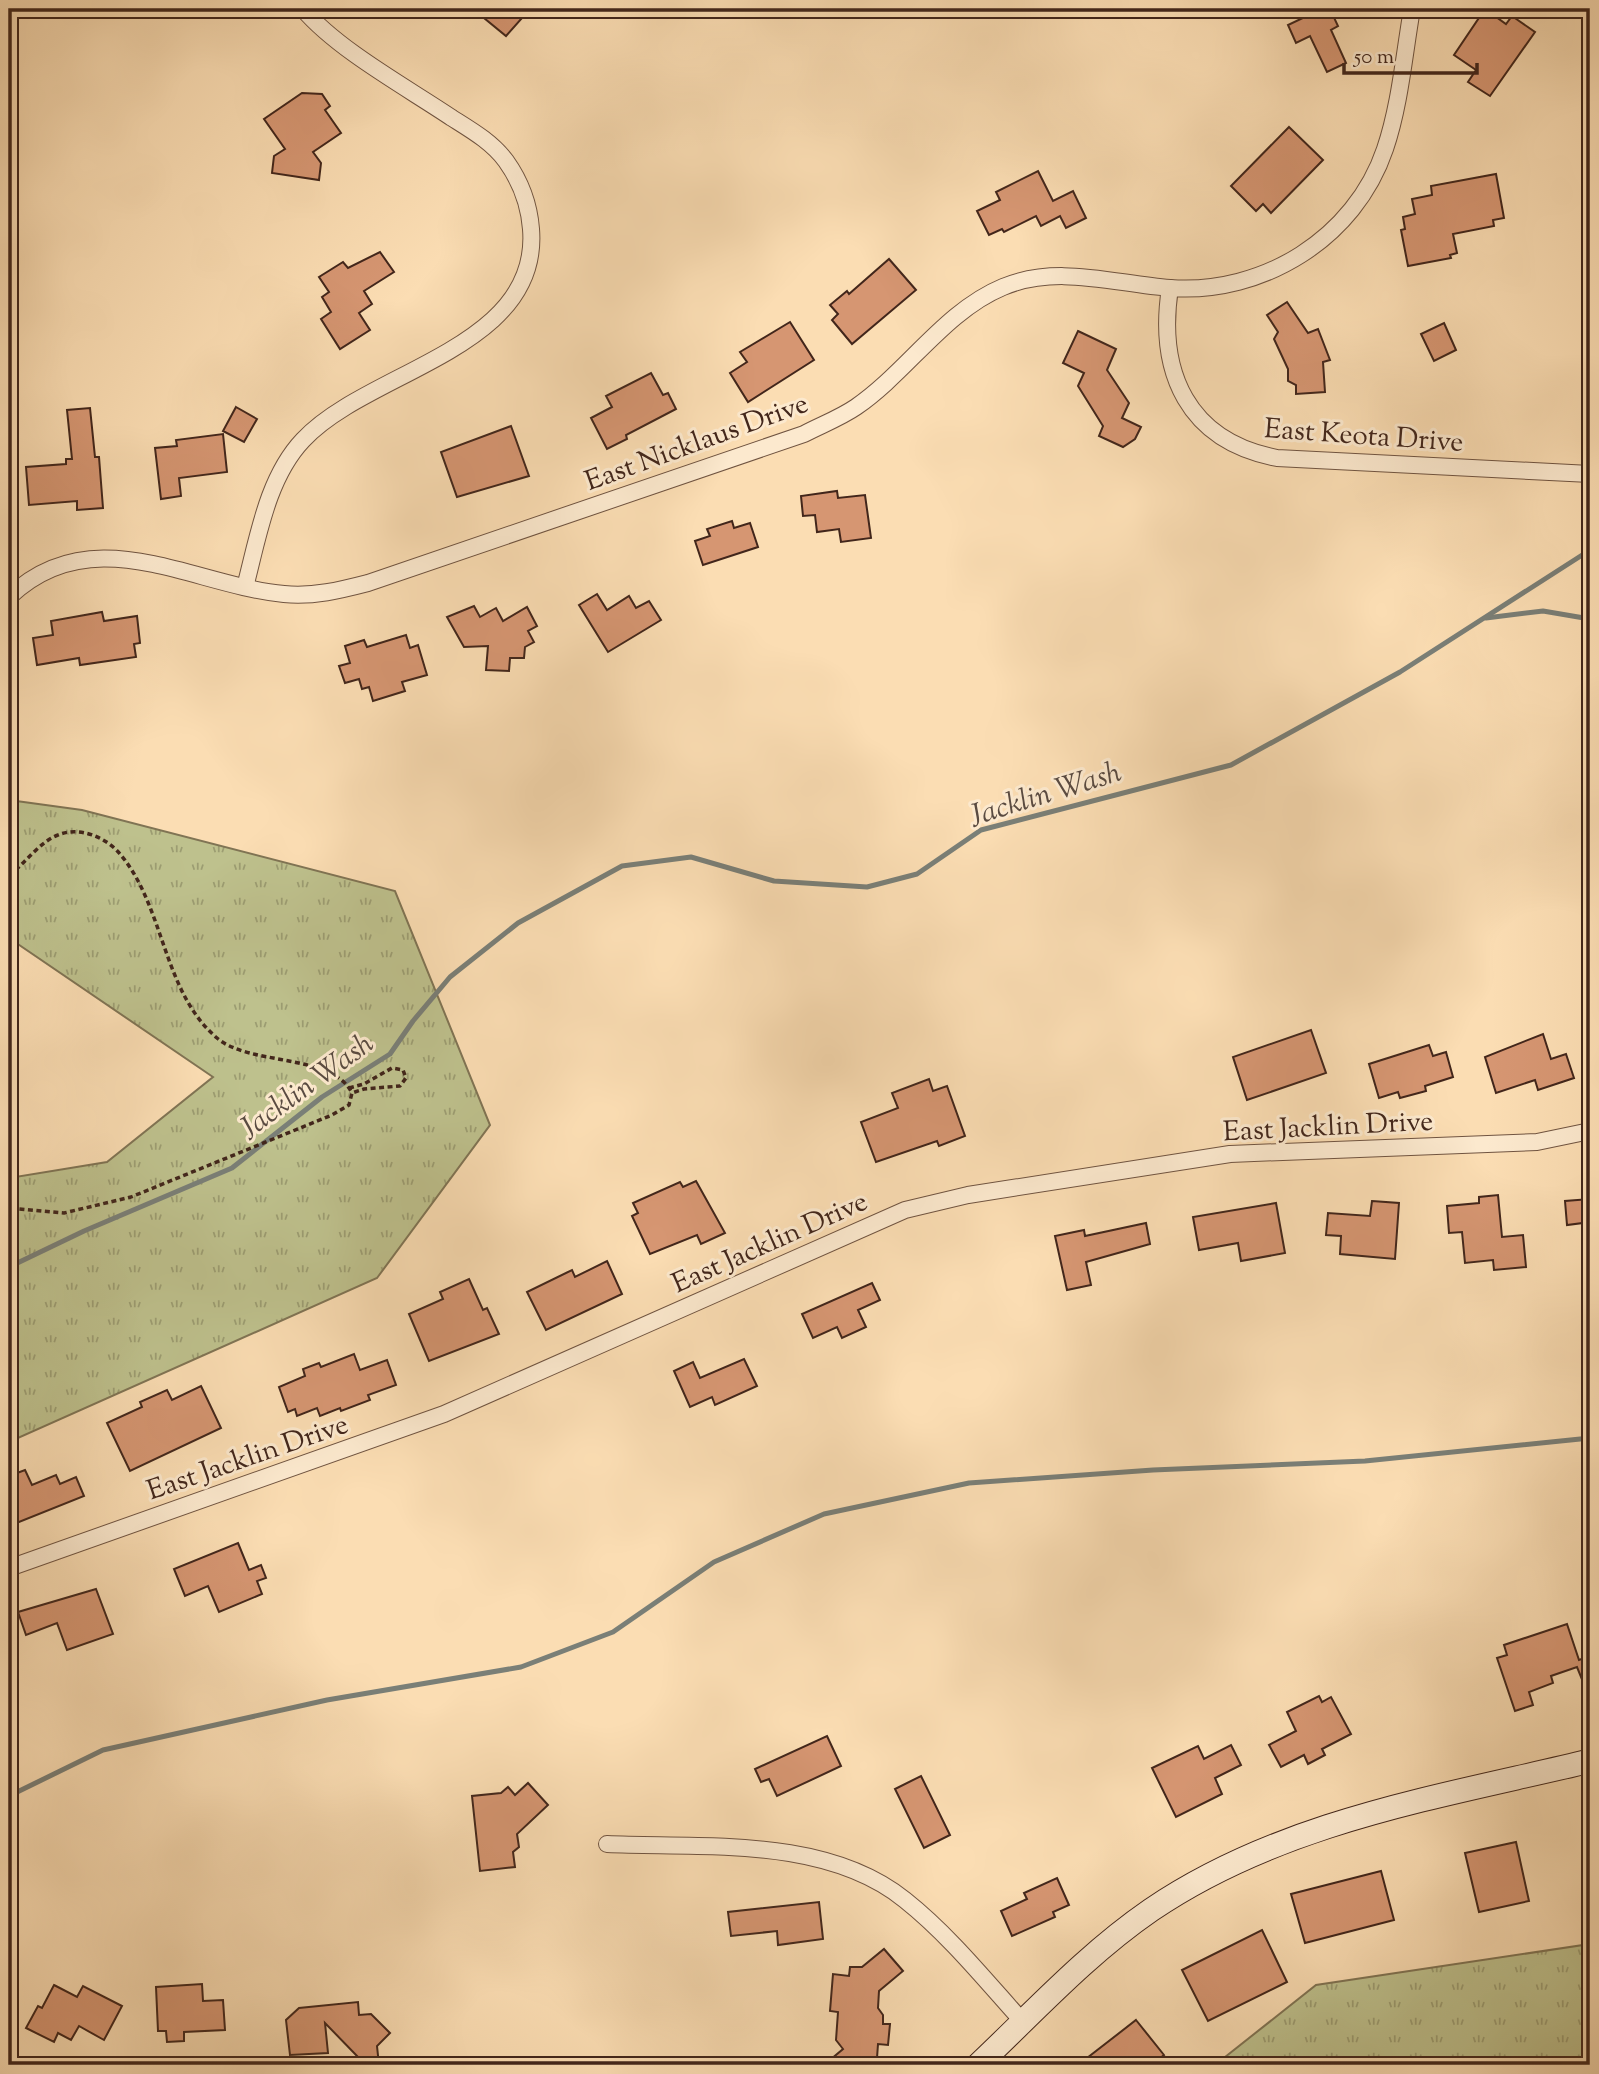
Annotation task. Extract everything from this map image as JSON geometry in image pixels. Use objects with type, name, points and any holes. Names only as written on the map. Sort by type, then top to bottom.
[{"type":"street","points":[[245,587],[272,492],[303,440],[344,408],[486,326],[518,292],[527,271],[532,242],[530,211],[523,191],[494,148],[328,34],[303,9]]},
{"type":"street","name":"East Nicklaus Drive","points":[[9,597],[34,579],[62,566],[90,559],[159,563],[245,587],[286,595],[307,595],[368,583],[804,434],[856,407],[967,309],[1003,287],[1047,277],[1087,276],[1170,288],[1230,284],[1262,276],[1293,261],[1344,219],[1366,189],[1385,149],[1412,9]]},
{"type":"street","name":"East Keota Drive","points":[[1170,288],[1167,340],[1171,369],[1178,386],[1204,424],[1236,446],[1277,458],[1590,474]]},
{"type":"street","name":"East Jacklin Drive","points":[[9,1568],[444,1414],[905,1210],[968,1195],[1230,1154],[1537,1142],[1590,1131]]},
{"type":"street","points":[[978,2065],[1128,1927],[1176,1894],[1231,1863],[1352,1818],[1590,1761]]},
{"type":"street","points":[[607,1844],[780,1851],[828,1861],[856,1872],[905,1899],[960,1953],[1023,2022]]},
{"type":"path","points":[[9,876],[56,835],[85,832],[103,840],[120,853],[136,878],[191,1007],[218,1039],[233,1048],[316,1068],[339,1079],[350,1091],[349,1105],[332,1115],[131,1197],[64,1213],[9,1208]]},
{"type":"path","points":[[392,1068],[403,1070],[406,1078],[400,1086],[350,1091],[392,1068]]},
{"type":"green space","points":[[9,800],[82,810],[395,891],[490,1125],[377,1278],[9,1442],[9,1178],[107,1162],[213,1077],[9,938]]},
{"type":"green space","points":[[1590,1944],[1590,2065],[1215,2065],[1316,1985]]},
{"type":"building","points":[[473,9],[530,9],[506,36]]},
{"type":"building","points":[[1302,9],[1330,9],[1338,26],[1331,30],[1346,63],[1327,72],[1310,36],[1296,43],[1288,25],[1305,17]]},
{"type":"building","points":[[1485,9],[1506,24],[1512,16],[1535,32],[1490,96],[1468,82],[1476,70],[1454,55]]},
{"type":"building","points":[[302,93],[322,94],[330,106],[325,110],[341,133],[313,152],[321,163],[319,180],[272,173],[274,156],[285,149],[264,119]]},
{"type":"building","points":[[1289,127],[1323,160],[1271,213],[1263,204],[1256,211],[1231,186]]},
{"type":"building","points":[[1038,171],[1053,201],[1073,191],[1086,218],[1066,228],[1060,216],[1041,226],[1036,216],[1004,232],[1002,229],[989,235],[977,211],[1000,200],[996,192]]},
{"type":"building","points":[[1496,174],[1504,218],[1493,220],[1494,226],[1453,234],[1457,253],[1450,255],[1451,258],[1408,266],[1401,230],[1405,229],[1403,217],[1415,214],[1412,199],[1432,195],[1431,186]]},
{"type":"building","points":[[380,252],[394,272],[364,291],[372,304],[359,313],[370,330],[340,349],[321,319],[331,312],[322,297],[329,292],[319,277],[343,262],[348,268]]},
{"type":"building","points":[[889,259],[916,290],[852,344],[832,320],[838,314],[830,305],[847,291],[849,294]]},
{"type":"building","points":[[1287,302],[1308,333],[1318,329],[1330,360],[1323,362],[1325,392],[1296,394],[1296,385],[1288,381],[1288,369],[1274,339],[1278,332],[1267,315]]},
{"type":"building","points":[[790,322],[814,360],[748,402],[730,373],[747,362],[740,352]]},
{"type":"building","points":[[1444,323],[1456,350],[1434,361],[1421,334]]},
{"type":"building","points":[[1078,331],[1116,349],[1107,370],[1129,403],[1122,418],[1141,427],[1135,439],[1123,447],[1099,436],[1103,426],[1078,386],[1084,373],[1063,363]]},
{"type":"building","points":[[651,373],[663,395],[668,393],[676,409],[626,435],[627,439],[607,449],[591,418],[612,407],[606,396]]},
{"type":"building","points":[[236,407],[257,419],[244,442],[223,431]]},
{"type":"building","points":[[90,408],[95,457],[99,457],[103,508],[77,510],[77,501],[29,505],[26,467],[66,464],[66,459],[72,459],[67,410]]},
{"type":"building","points":[[511,426],[529,476],[457,497],[441,452]]},
{"type":"building","points":[[223,434],[227,472],[179,478],[181,496],[161,499],[155,448],[177,446],[176,440]]},
{"type":"building","points":[[837,491],[838,498],[865,495],[871,538],[841,542],[839,529],[817,532],[815,515],[803,516],[801,496]]},
{"type":"building","points":[[732,521],[734,528],[750,523],[758,547],[703,565],[695,541],[710,536],[707,529]]},
{"type":"building","points":[[597,594],[607,610],[629,596],[636,608],[649,601],[661,620],[608,652],[579,605]]},
{"type":"building","points":[[474,606],[480,617],[496,608],[503,621],[527,607],[537,626],[528,631],[534,642],[525,647],[524,658],[510,658],[509,671],[486,670],[488,646],[464,647],[447,617]]},
{"type":"building","points":[[102,612],[104,621],[137,616],[140,643],[134,644],[136,657],[80,665],[79,658],[37,665],[33,638],[53,635],[51,621]]},
{"type":"building","points":[[406,635],[410,648],[418,645],[427,675],[402,682],[405,691],[373,701],[369,687],[362,689],[359,679],[345,683],[339,666],[350,663],[345,646],[364,640],[367,647]]},
{"type":"building","points":[[1311,1030],[1326,1073],[1247,1100],[1233,1057]]},
{"type":"building","points":[[1543,1034],[1551,1059],[1566,1054],[1574,1078],[1538,1090],[1535,1080],[1496,1093],[1485,1057]]},
{"type":"building","points":[[1429,1045],[1433,1056],[1446,1052],[1453,1077],[1425,1086],[1426,1091],[1400,1098],[1398,1092],[1379,1098],[1369,1064]]},
{"type":"building","points":[[929,1079],[933,1091],[947,1086],[965,1136],[939,1146],[937,1141],[876,1162],[861,1122],[898,1108],[892,1093]]},
{"type":"building","points":[[696,1181],[725,1233],[701,1244],[697,1235],[650,1254],[632,1216],[638,1213],[633,1203],[680,1182],[683,1187]]},
{"type":"building","points":[[1498,1195],[1502,1237],[1523,1235],[1526,1267],[1494,1270],[1493,1260],[1465,1263],[1462,1232],[1449,1233],[1447,1206],[1479,1203],[1479,1197]]},
{"type":"building","points":[[1590,1199],[1590,1222],[1567,1225],[1565,1201]]},
{"type":"building","points":[[1372,1201],[1399,1203],[1395,1259],[1340,1254],[1341,1236],[1326,1235],[1328,1213],[1370,1216]]},
{"type":"building","points":[[1276,1203],[1285,1253],[1241,1261],[1238,1243],[1199,1250],[1193,1217]]},
{"type":"building","points":[[1146,1223],[1150,1244],[1086,1262],[1091,1285],[1067,1290],[1055,1236],[1084,1230],[1085,1236]]},
{"type":"building","points":[[607,1261],[622,1294],[546,1330],[527,1292],[572,1270],[575,1277]]},
{"type":"building","points":[[469,1279],[483,1310],[487,1308],[499,1334],[429,1361],[409,1314],[443,1299],[440,1292]]},
{"type":"building","points":[[872,1283],[880,1300],[858,1310],[866,1327],[842,1338],[837,1327],[813,1338],[802,1314]]},
{"type":"building","points":[[354,1354],[360,1370],[387,1360],[396,1385],[368,1395],[370,1400],[341,1411],[340,1408],[320,1416],[317,1408],[297,1416],[295,1409],[288,1412],[279,1387],[305,1376],[303,1369],[319,1363],[321,1367]]},
{"type":"building","points":[[744,1359],[757,1386],[715,1405],[712,1397],[690,1407],[674,1371],[693,1362],[700,1378]]},
{"type":"building","points":[[201,1386],[221,1428],[130,1471],[107,1423],[142,1407],[140,1402],[167,1390],[172,1400]]},
{"type":"building","points":[[25,1470],[32,1485],[56,1475],[60,1484],[76,1477],[84,1496],[9,1526],[9,1476]]},
{"type":"building","points":[[238,1543],[249,1570],[261,1565],[266,1578],[257,1581],[262,1594],[219,1612],[208,1586],[185,1596],[174,1569]]},
{"type":"building","points":[[96,1589],[113,1634],[67,1650],[57,1623],[26,1635],[18,1612]]},
{"type":"building","points":[[1567,1624],[1579,1660],[1590,1656],[1590,1699],[1577,1667],[1551,1676],[1553,1683],[1529,1692],[1533,1705],[1515,1711],[1497,1658],[1507,1655],[1504,1645]]},
{"type":"building","points":[[1319,1696],[1322,1702],[1331,1697],[1351,1734],[1322,1749],[1325,1755],[1308,1764],[1304,1755],[1281,1767],[1269,1745],[1296,1731],[1287,1712]]},
{"type":"building","points":[[827,1736],[841,1766],[777,1796],[769,1779],[761,1782],[755,1769]]},
{"type":"building","points":[[1231,1745],[1241,1765],[1215,1778],[1222,1794],[1176,1817],[1152,1768],[1198,1746],[1204,1759]]},
{"type":"building","points":[[921,1776],[950,1835],[924,1848],[895,1789]]},
{"type":"building","points":[[528,1783],[548,1805],[517,1834],[519,1847],[513,1852],[515,1867],[480,1871],[472,1796],[501,1793],[508,1787],[515,1795]]},
{"type":"building","points":[[1516,1842],[1529,1901],[1479,1912],[1465,1853]]},
{"type":"building","points":[[1381,1871],[1394,1920],[1305,1943],[1291,1894]]},
{"type":"building","points":[[1057,1878],[1069,1905],[1053,1912],[1055,1917],[1012,1936],[1001,1911],[1027,1899],[1024,1893]]},
{"type":"building","points":[[819,1902],[823,1939],[778,1945],[777,1931],[731,1936],[728,1912]]},
{"type":"building","points":[[1262,1930],[1287,1982],[1208,2021],[1182,1970]]},
{"type":"building","points":[[884,1949],[903,1971],[879,1991],[878,2008],[883,2015],[883,2024],[890,2024],[888,2045],[878,2044],[877,2058],[869,2065],[824,2065],[843,2049],[836,2040],[838,2012],[830,2011],[833,1974],[849,1976],[850,1967],[862,1967]]},
{"type":"building","points":[[202,1984],[203,2001],[223,2000],[225,2030],[184,2032],[184,2041],[167,2042],[166,2031],[158,2031],[156,1987]]},
{"type":"building","points":[[54,1985],[77,1997],[83,1986],[122,2006],[104,2040],[79,2026],[71,2040],[58,2033],[54,2042],[26,2028],[38,2006],[42,2008]]},
{"type":"building","points":[[358,2002],[359,2015],[371,2014],[390,2033],[377,2046],[379,2065],[359,2065],[358,2057],[325,2023],[328,2053],[290,2055],[286,2020],[299,2008]]},
{"type":"building","points":[[1136,2020],[1164,2055],[1152,2065],[1078,2065]]},
{"type":"waterway","name":"Jacklin Wash","points":[[9,1267],[84,1231],[232,1168],[322,1097],[390,1054],[413,1021],[450,977],[518,923],[622,866],[691,857],[774,881],[867,887],[917,874],[981,830],[1231,765],[1400,672],[1590,550]]},
{"type":"waterway","points":[[1486,618],[1543,611],[1590,619]]},
{"type":"waterway","points":[[9,1796],[103,1750],[327,1700],[521,1667],[613,1632],[714,1562],[824,1514],[969,1483],[1153,1470],[1365,1461],[1590,1438]]}]
